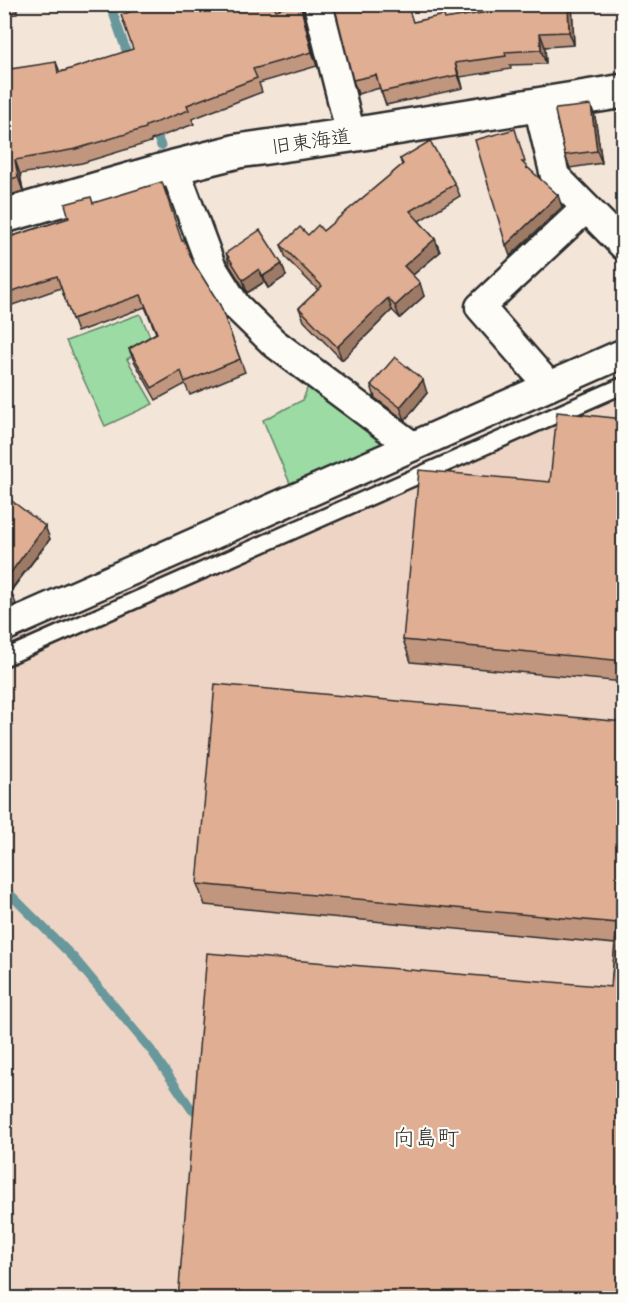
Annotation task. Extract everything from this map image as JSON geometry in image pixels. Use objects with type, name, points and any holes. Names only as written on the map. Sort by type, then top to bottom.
[{"type":"street","points":[[318,4],[351,135]]},
{"type":"street","name":"旧東海道","points":[[4,216],[238,151],[624,91]]},
{"type":"street","points":[[538,105],[555,176],[624,246]]},
{"type":"street","points":[[174,167],[211,266],[236,306],[274,343],[412,446]]},
{"type":"street","points":[[549,386],[480,307],[586,208]]},
{"type":"street","points":[[4,627],[624,353]]},
{"type":"lane","points":[[4,658],[624,385]]},
{"type":"shaded area","points":[[623,376],[623,1298],[5,1298],[4,644]]},
{"type":"green space","points":[[140,314],[153,343],[127,359],[153,404],[105,426],[66,341]]},
{"type":"green space","points":[[309,383],[391,446],[292,488],[263,420],[303,400]]},
{"type":"building","points":[[151,4],[274,4],[276,10],[300,4],[312,52],[253,69],[257,78],[187,105],[189,110],[146,126],[146,128],[76,149],[15,160],[18,177],[4,181],[4,113],[8,112],[4,93],[4,70],[56,62],[58,73],[133,49],[121,15]]},
{"type":"building","points":[[334,4],[407,4],[413,22],[444,15],[445,19],[507,9],[507,4],[568,4],[569,32],[540,33],[541,50],[505,52],[506,56],[455,63],[458,75],[381,92],[376,75],[353,80]]},
{"type":"building","points":[[618,4],[624,4],[624,35],[622,35]]},
{"type":"building","points":[[591,105],[597,151],[565,155],[556,109]]},
{"type":"building","points":[[515,129],[525,162],[522,162],[558,195],[506,245],[475,140]]},
{"type":"building","points":[[430,141],[455,184],[410,211],[435,239],[404,266],[420,283],[395,306],[388,298],[337,347],[299,308],[322,286],[281,245],[300,227],[308,235],[318,225],[323,231],[403,164],[400,159]]},
{"type":"building","points":[[162,182],[182,241],[184,240],[193,262],[220,305],[240,359],[185,382],[181,371],[152,388],[129,349],[157,333],[141,295],[72,319],[57,276],[4,294],[4,222],[8,221],[13,236],[69,218],[65,204],[91,197],[93,203]]},
{"type":"building","points":[[260,230],[282,264],[263,276],[259,269],[243,280],[226,253]]},
{"type":"building","points":[[395,357],[423,380],[400,407],[371,385]]},
{"type":"building","points":[[557,412],[624,419],[624,661],[403,640],[419,470],[550,482]]},
{"type":"building","points":[[4,495],[45,526],[6,579],[11,591],[4,594]]},
{"type":"building","points":[[215,684],[624,722],[624,1299],[178,1299],[207,953],[611,987],[617,923],[197,884]]},
{"type":"waterway","points":[[110,4],[130,62]]},
{"type":"waterway","points":[[154,128],[161,146]]},
{"type":"waterway","points":[[4,888],[74,958],[151,1050],[192,1110]]},
{"type":"district","name":"向島町","points":[[426,1137]]}]
